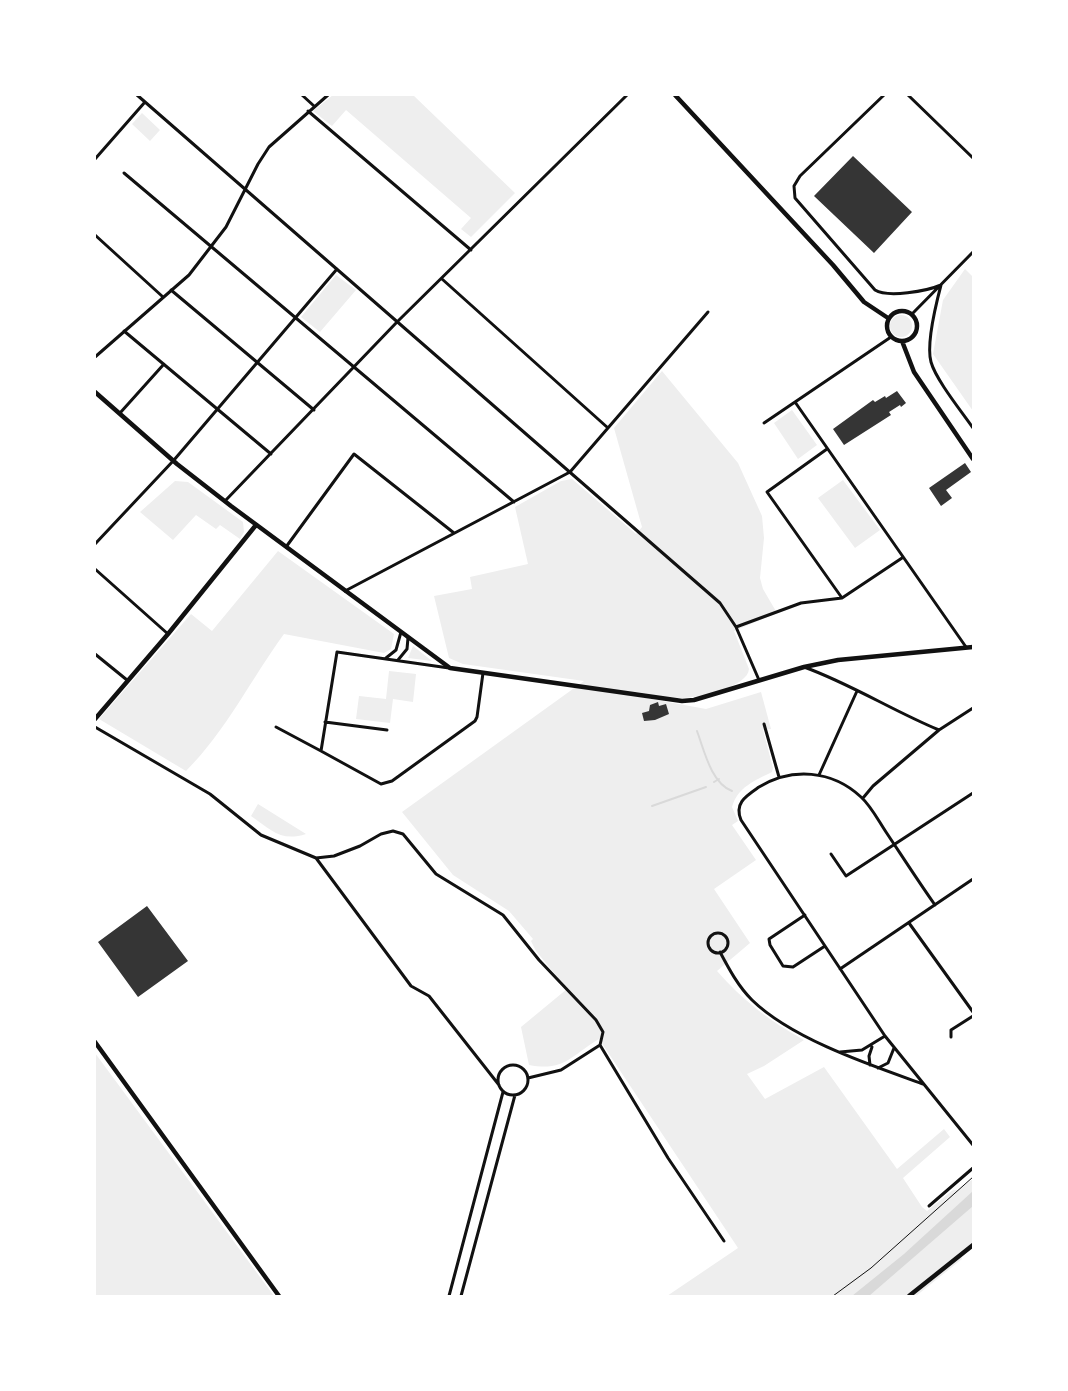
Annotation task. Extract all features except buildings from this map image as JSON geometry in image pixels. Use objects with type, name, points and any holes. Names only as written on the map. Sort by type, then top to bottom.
[{"type":"street","points":[[137,95],[720,603],[736,627],[759,680]]},
{"type":"street","points":[[302,95],[314,106]]},
{"type":"street","points":[[95,357],[189,274],[212,248],[269,147],[328,95]]},
{"type":"street","points":[[225,502],[398,322],[627,95]]},
{"type":"street","points":[[675,95],[833,265],[864,302],[888,318]]},
{"type":"street","points":[[884,95],[797,179],[794,190],[795,198],[875,290],[890,294],[933,289],[941,285]]},
{"type":"street","points":[[907,95],[973,158]]},
{"type":"street","points":[[95,159],[145,102]]},
{"type":"street","points":[[308,111],[471,250]]},
{"type":"street","points":[[124,173],[514,502]]},
{"type":"street","points":[[95,235],[163,297]]},
{"type":"street","points":[[912,314],[973,252]]},
{"type":"street","points":[[95,544],[174,460],[337,269]]},
{"type":"street","points":[[442,279],[608,428]]},
{"type":"street","points":[[941,285],[930,348],[931,362],[936,374],[973,428]]},
{"type":"street","points":[[171,290],[314,410]]},
{"type":"street","points":[[901,310],[912,314],[916,321],[916,329],[910,339],[902,341],[891,337],[886,326],[888,318],[894,312],[901,310]]},
{"type":"street","points":[[345,591],[570,472],[708,312]]},
{"type":"street","points":[[124,331],[271,454]]},
{"type":"street","points":[[764,423],[891,337]]},
{"type":"street","points":[[902,341],[911,367],[973,458]]},
{"type":"street","points":[[120,413],[164,364]]},
{"type":"street","points":[[95,392],[225,502],[450,668]]},
{"type":"street","points":[[795,402],[902,558],[966,647]]},
{"type":"street","points":[[827,449],[767,492],[842,598]]},
{"type":"street","points":[[286,547],[354,454],[454,533]]},
{"type":"street","points":[[95,719],[168,634],[256,525]]},
{"type":"street","points":[[736,627],[801,603],[842,598],[902,558]]},
{"type":"street","points":[[95,569],[168,634]]},
{"type":"street","points":[[385,659],[396,650],[401,632]]},
{"type":"street","points":[[398,661],[407,648],[408,638]]},
{"type":"street","points":[[320,751],[337,652],[682,702],[804,667],[838,660],[973,647]]},
{"type":"street","points":[[95,654],[127,680]]},
{"type":"street","points":[[804,667],[833,678],[904,715],[939,730]]},
{"type":"street","points":[[276,727],[381,784],[392,781],[475,721],[483,674]]},
{"type":"street","points":[[819,775],[857,691]]},
{"type":"street","points":[[863,798],[873,786],[939,730],[973,708]]},
{"type":"street","points":[[325,722],[387,730]]},
{"type":"street","points":[[764,724],[779,777]]},
{"type":"street","points":[[95,727],[210,794],[261,835],[316,858],[334,856],[360,846],[381,834],[393,831],[403,834],[436,874],[457,885],[503,915],[512,923],[540,960],[596,1020],[603,1032],[600,1045],[668,1158],[724,1241]]},
{"type":"street","points":[[934,905],[863,798],[842,783],[819,775],[802,773],[779,777],[744,797],[739,808],[742,820],[840,969],[894,1048],[973,1145]]},
{"type":"street","points":[[831,854],[846,876],[973,793]]},
{"type":"street","points":[[316,858],[411,986],[429,996],[504,1092],[515,1095]]},
{"type":"street","points":[[840,969],[973,879]]},
{"type":"street","points":[[805,915],[769,939],[770,945],[783,966],[793,966],[825,946]]},
{"type":"street","points":[[909,923],[973,1013],[951,1030],[951,1037]]},
{"type":"street","points":[[720,952],[727,947],[728,940],[724,935],[716,933],[710,936],[709,945],[712,950],[720,952],[733,976],[752,1000],[778,1020],[837,1051],[925,1085]]},
{"type":"street","points":[[837,1051],[856,1052],[872,1046],[885,1036]]},
{"type":"street","points":[[95,1042],[279,1296]]},
{"type":"street","points":[[528,1078],[561,1070],[600,1045]]},
{"type":"street","points":[[870,1065],[868,1056],[872,1046]]},
{"type":"street","points":[[877,1068],[888,1063],[894,1048]]},
{"type":"street","points":[[461,1296],[515,1095],[526,1088],[528,1078],[523,1069],[510,1066],[499,1074],[498,1085]]},
{"type":"street","points":[[449,1296],[504,1092]]},
{"type":"street","points":[[929,1206],[973,1168]]},
{"type":"street","points":[[910,1296],[973,1245]]},
{"type":"path","points":[[833,1296],[871,1268],[973,1177]]},
{"type":"shaded area","points":[[333,95],[413,95],[515,193],[471,237],[461,229],[471,218],[346,110],[332,126],[313,111]]},
{"type":"shaded area","points":[[142,113],[160,130],[150,141],[132,124]]},
{"type":"shaded area","points":[[965,269],[973,277],[973,411],[933,354],[943,300]]},
{"type":"shaded area","points":[[336,275],[356,290],[320,332],[301,317]]},
{"type":"shaded area","points":[[901,315],[909,318],[912,326],[909,334],[901,337],[893,334],[890,326],[893,318]]},
{"type":"shaded area","points":[[662,371],[738,463],[762,516],[764,538],[760,578],[763,589],[777,613],[734,631],[749,669],[740,681],[732,686],[710,694],[682,698],[636,692],[635,696],[706,709],[761,692],[771,729],[763,730],[773,768],[772,772],[753,782],[738,794],[732,807],[738,821],[732,825],[756,860],[714,889],[750,943],[717,971],[758,1010],[804,1040],[764,1066],[747,1074],[765,1099],[824,1067],[897,1169],[944,1129],[950,1137],[903,1178],[922,1207],[927,1211],[953,1190],[958,1190],[973,1179],[973,1243],[960,1254],[962,1259],[916,1296],[667,1296],[738,1248],[599,1039],[567,1061],[559,1064],[541,1067],[529,1065],[521,1027],[567,989],[536,951],[531,941],[533,939],[509,911],[453,875],[402,812],[584,681],[463,664],[449,658],[434,596],[472,589],[470,577],[528,564],[515,507],[561,481],[572,479],[636,534],[642,527],[614,428]]},
{"type":"shaded area","points":[[792,410],[817,445],[798,459],[774,423]]},
{"type":"shaded area","points":[[843,480],[880,530],[855,548],[818,498]]},
{"type":"shaded area","points":[[175,481],[188,482],[243,522],[244,532],[240,539],[220,525],[216,529],[196,515],[173,540],[140,512]]},
{"type":"shaded area","points":[[278,551],[394,634],[391,649],[384,653],[284,634],[214,739],[186,771],[99,719],[191,614],[212,631]]},
{"type":"shaded area","points":[[413,646],[432,661],[408,658]]},
{"type":"shaded area","points":[[389,671],[416,674],[413,702],[393,699],[390,723],[356,719],[359,696],[386,699]]},
{"type":"shaded area","points":[[258,804],[306,834],[290,837],[271,830],[251,816]]},
{"type":"shaded area","points":[[95,1053],[274,1296],[95,1296]]},
{"type":"shaded area","points":[[973,1191],[973,1206],[869,1296],[852,1296],[904,1254]]},
{"type":"waterway","points":[[697,731],[714,774],[725,787],[732,791]]},
{"type":"waterway","points":[[714,782],[719,779]]},
{"type":"waterway","points":[[652,806],[706,787]]}]
